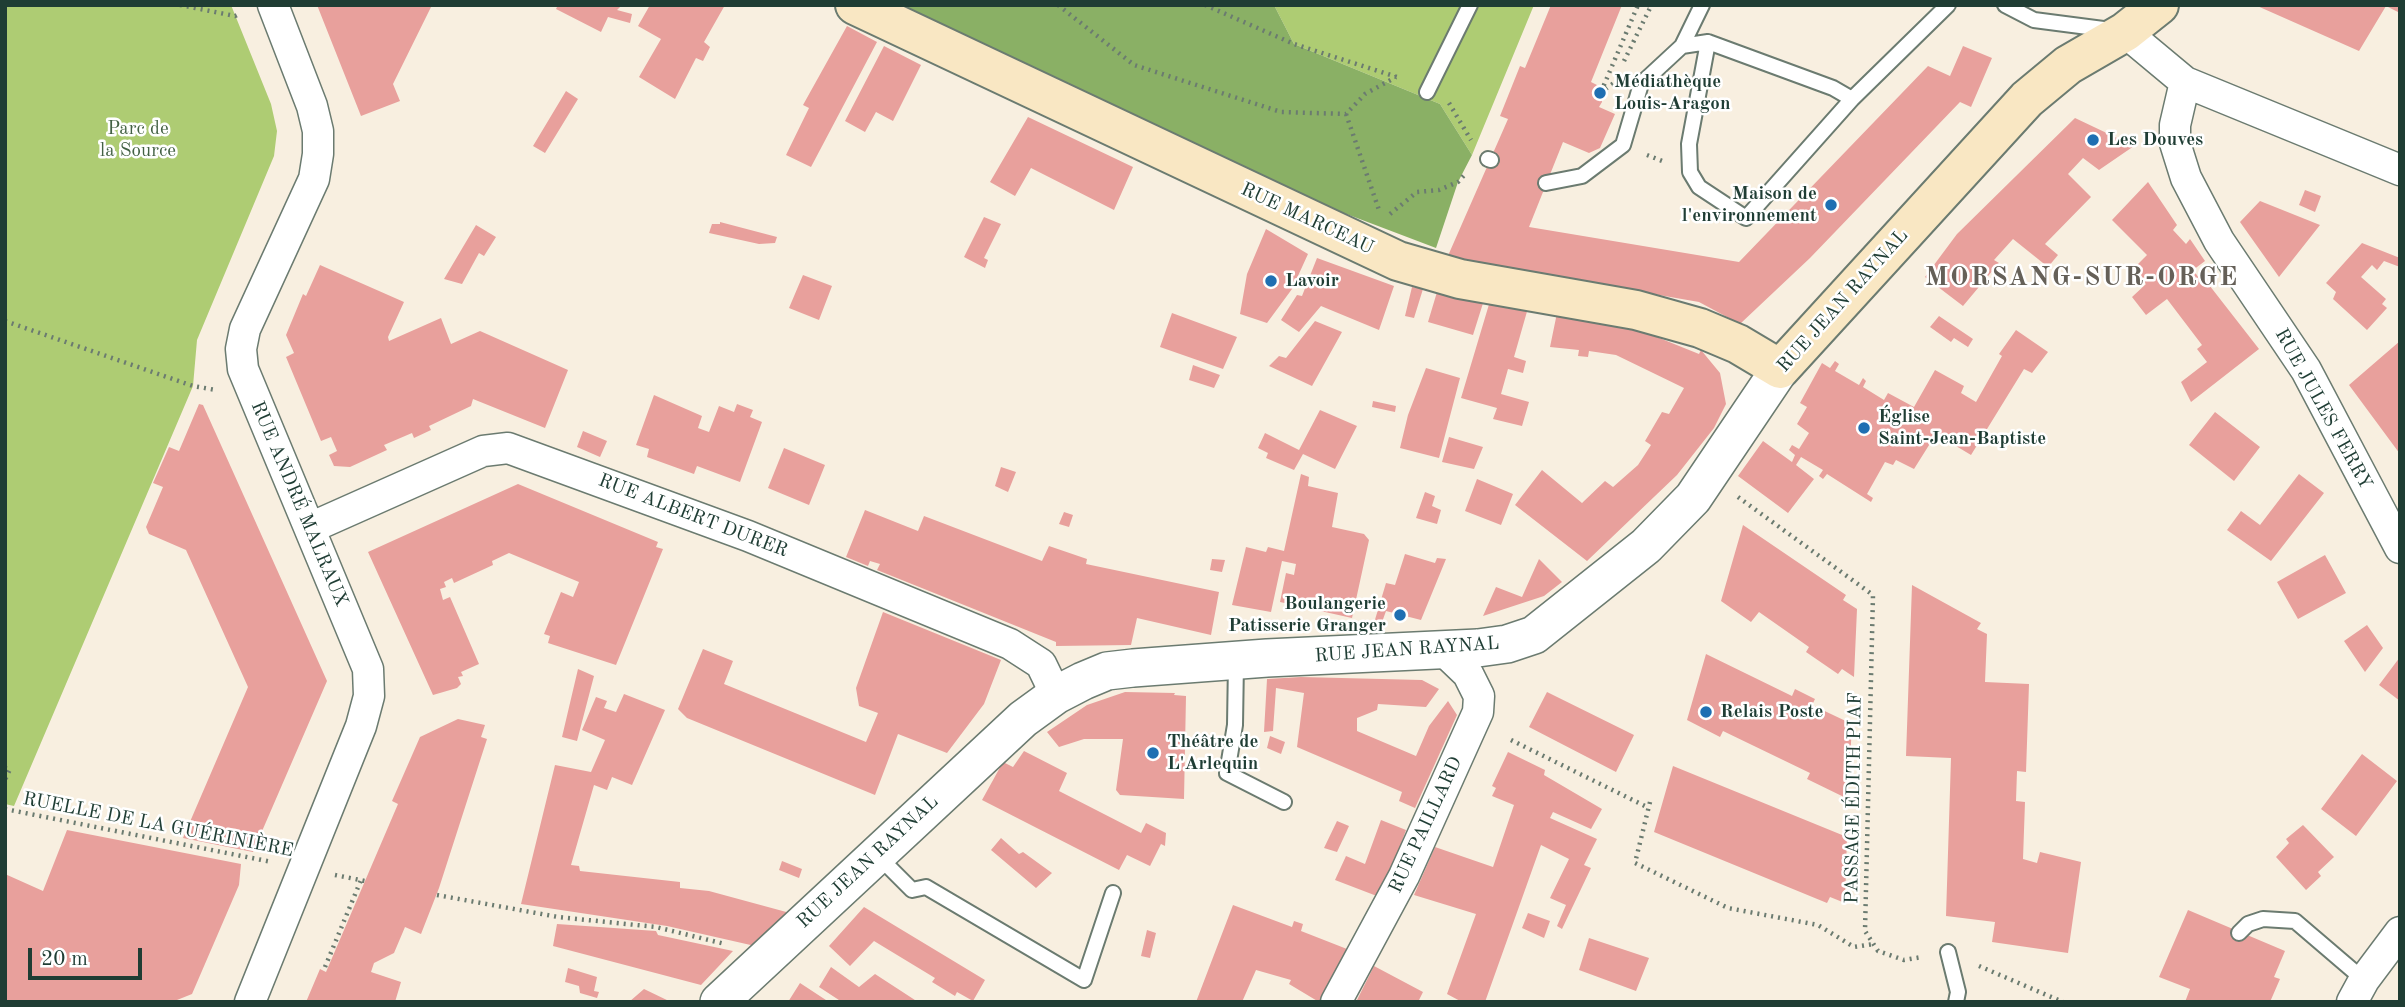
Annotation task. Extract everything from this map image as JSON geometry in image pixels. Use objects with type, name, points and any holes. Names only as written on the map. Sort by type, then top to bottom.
[{"type":"main road","name":"RUE MARCEAU","points":[[855,5],[1377,238],[1398,261],[1460,279],[1636,310],[1700,328],[1738,344],[1780,369]]},
{"type":"main road","name":"RUE JEAN RAYNAL","points":[[1780,369],[2026,99],[2068,65],[2125,32],[2158,5]]},
{"type":"street","name":"RUE ANDRÉ MALRAUX","points":[[250,1002],[362,726],[369,696],[368,669],[247,383],[242,349],[245,329],[314,179],[318,154],[318,131],[312,106],[260,8]]},
{"type":"street","points":[[2125,32],[2185,82],[2400,170]]},
{"type":"street","name":"RUE JULES FERRY","points":[[2185,82],[2175,125],[2175,144],[2186,177],[2219,241],[2306,370],[2400,548]]},
{"type":"street","name":"RUE JEAN RAYNAL","points":[[719,1002],[1023,719],[1056,695],[1107,671],[1236,660],[1444,651],[1507,644],[1534,635],[1646,545],[1693,498],[1780,369]]},
{"type":"street","name":"RUE ALBERT DURER","points":[[310,528],[483,452],[508,448],[748,536],[1010,644],[1041,664],[1056,695]]},
{"type":"street","name":"RUE PAILLARD","points":[[1336,1002],[1404,876],[1478,712],[1479,696],[1468,674],[1444,651]]},
{"type":"street","points":[[2358,991],[2400,932]]},
{"type":"lane","points":[[1427,92],[1469,5]]},
{"type":"lane","points":[[1546,183],[1583,176],[1623,145],[1641,84],[1682,46],[1702,5]]},
{"type":"lane","points":[[1707,42],[1689,144],[1690,172],[1699,187],[1746,218],[1852,99],[1948,5]]},
{"type":"lane","points":[[2005,5],[2034,20],[2125,32]]},
{"type":"lane","points":[[1682,46],[1707,42],[1833,88],[1852,99]]},
{"type":"lane","points":[[1236,660],[1235,725],[1227,773],[1284,802]]},
{"type":"lane","points":[[876,854],[912,890],[926,887],[1084,981],[1113,893]]},
{"type":"lane","points":[[2239,933],[2248,924],[2263,919],[2295,921],[2358,991]]},
{"type":"lane","points":[[1948,952],[1958,992],[1956,1002]]},
{"type":"path","points":[[180,5],[235,16],[260,8]]},
{"type":"path","points":[[1058,5],[1134,65],[1281,112],[1346,114],[1365,94],[1396,76]]},
{"type":"path","points":[[1205,5],[1294,44],[1396,76],[1452,105],[1486,158],[1458,182],[1439,190],[1417,192],[1377,238]]},
{"type":"path","points":[[1638,5],[1601,93],[1614,83],[1651,6],[1648,5]]},
{"type":"path","points":[[1346,114],[1379,205],[1377,238]]},
{"type":"path","points":[[1623,145],[1690,172]]},
{"type":"path","points":[[5,321],[193,386],[215,390],[247,383]]},
{"type":"path","name":"PASSAGE ÉDITH PIAF","points":[[1751,506],[1873,595],[1865,931],[1874,944]]},
{"type":"path","points":[[1511,740],[1649,805],[1635,863],[1728,908],[1818,925],[1854,947],[1874,944],[1878,951],[1904,960],[1948,952],[2063,1002]]},
{"type":"path","points":[[5,768],[10,769],[5,780]]},
{"type":"path","name":"RUELLE DE LA GUÉRINIÈRE","points":[[5,809],[306,869]]},
{"type":"path","points":[[325,967],[361,880]]},
{"type":"path","points":[[437,895],[558,917],[656,928],[735,946],[762,961]]},
{"type":"green space","name":"Parc de la Source","points":[[5,5],[231,5],[271,104],[277,131],[274,156],[197,340],[193,386],[14,806],[5,804]]},
{"type":"green space","points":[[897,5],[1274,5],[1294,44],[1440,104],[1472,155],[1458,182],[1436,248],[1299,196]]},
{"type":"green space","points":[[1274,5],[1534,5],[1472,155],[1440,104],[1294,44]]},
{"type":"building","points":[[317,5],[432,5],[393,84],[400,101],[361,116]]},
{"type":"building","points":[[558,5],[622,5],[617,10],[632,14],[630,23],[608,17],[601,32],[556,9]]},
{"type":"building","points":[[650,5],[725,5],[704,42],[710,47],[703,61],[696,58],[675,99],[639,77],[661,39],[638,26]]},
{"type":"building","points":[[1551,5],[1622,5],[1591,82],[1599,86],[1602,102],[1599,107],[1615,114],[1600,148],[1589,153],[1563,142],[1529,227],[1739,262],[1928,66],[1950,76],[1963,46],[1992,58],[1971,107],[1960,102],[1810,258],[1740,324],[1699,302],[1447,258],[1508,119],[1500,116],[1520,66],[1525,68]]},
{"type":"building","points":[[2255,5],[2400,5],[2400,13],[2386,6],[2359,51]]},
{"type":"building","points":[[847,26],[877,42],[811,167],[786,155],[809,108],[803,105]]},
{"type":"building","points":[[884,46],[921,65],[893,121],[876,112],[865,132],[845,121]]},
{"type":"building","points":[[566,91],[578,99],[545,153],[533,146]]},
{"type":"building","points":[[1028,117],[1133,167],[1114,210],[1031,168],[1015,196],[990,182]]},
{"type":"building","points":[[2075,118],[2134,146],[2099,170],[2083,158],[2068,174],[2091,197],[2045,244],[2058,255],[2048,267],[2013,239],[1994,260],[1999,263],[1963,306],[1925,277],[1957,234]]},
{"type":"building","points":[[2148,182],[2177,225],[2173,230],[2186,244],[2190,239],[2205,261],[2193,270],[2203,283],[2206,281],[2259,349],[2191,402],[2181,382],[2207,362],[2197,349],[2202,345],[2167,299],[2146,315],[2132,297],[2146,284],[2132,270],[2147,255],[2112,220]]},
{"type":"building","points":[[2305,190],[2321,196],[2315,212],[2299,205]]},
{"type":"building","points":[[2260,201],[2320,225],[2279,277],[2240,222]]},
{"type":"building","points":[[984,217],[1001,224],[984,258],[988,260],[985,268],[964,257]]},
{"type":"building","points":[[720,222],[777,237],[775,243],[759,244],[709,233],[712,224]]},
{"type":"building","points":[[476,225],[496,237],[484,256],[479,253],[462,284],[444,279]]},
{"type":"building","name":"Lavoir","points":[[1266,229],[1308,254],[1292,289],[1267,323],[1240,314],[1247,274]]},
{"type":"building","points":[[2362,243],[2400,258],[2400,267],[2384,261],[2377,270],[2372,265],[2361,277],[2386,299],[2382,304],[2387,308],[2367,330],[2333,299],[2336,292],[2326,283]]},
{"type":"building","points":[[1317,258],[1394,286],[1379,330],[1321,306],[1299,332],[1281,320],[1297,295],[1302,296]]},
{"type":"building","points":[[320,265],[404,302],[388,337],[389,341],[441,318],[451,344],[480,331],[568,370],[545,428],[473,399],[471,406],[429,426],[431,430],[414,438],[412,433],[384,445],[387,450],[350,467],[334,466],[329,455],[337,451],[331,437],[321,441],[286,357],[294,353],[286,335],[303,294],[306,296]]},
{"type":"building","points":[[803,275],[832,286],[819,320],[789,308]]},
{"type":"building","points":[[1412,287],[1423,289],[1414,318],[1405,316]]},
{"type":"building","points":[[1437,292],[1484,300],[1473,335],[1428,322]]},
{"type":"building","points":[[1490,301],[1528,308],[1514,357],[1526,361],[1523,373],[1508,369],[1501,394],[1529,402],[1522,426],[1493,419],[1497,408],[1461,398]]},
{"type":"building","points":[[1172,313],[1237,337],[1223,369],[1160,347]]},
{"type":"building","points":[[1557,313],[1632,327],[1699,354],[1701,350],[1720,373],[1726,404],[1714,428],[1677,475],[1587,561],[1515,505],[1542,470],[1582,503],[1605,481],[1613,487],[1638,465],[1651,445],[1645,441],[1662,412],[1669,414],[1684,388],[1616,355],[1589,351],[1588,357],[1578,356],[1579,350],[1550,347]]},
{"type":"building","points":[[1939,316],[1973,339],[1968,347],[1954,338],[1951,342],[1930,327]]},
{"type":"building","points":[[1315,321],[1342,332],[1312,386],[1269,366],[1279,356],[1286,358]]},
{"type":"building","points":[[2016,330],[2048,352],[2032,373],[2024,369],[1971,455],[1936,434],[1914,469],[1896,460],[1893,465],[1885,462],[1867,494],[1873,498],[1871,502],[1827,474],[1823,479],[1819,476],[1823,470],[1801,457],[1796,465],[1814,479],[1788,513],[1738,476],[1763,441],[1792,462],[1795,455],[1789,450],[1792,445],[1799,449],[1809,433],[1797,424],[1807,407],[1800,403],[1822,363],[1830,368],[1835,361],[1839,364],[1835,371],[1859,385],[1863,378],[1866,381],[1863,387],[1884,400],[1888,393],[1914,407],[1935,370],[1964,386],[1961,393],[1976,402],[2002,356],[1999,354]]},
{"type":"building","points":[[2400,341],[2400,454],[2349,385]]},
{"type":"building","points":[[1193,365],[1220,375],[1214,388],[1189,380]]},
{"type":"building","points":[[1426,368],[1460,378],[1439,458],[1400,448],[1408,415]]},
{"type":"building","points":[[654,395],[702,416],[698,428],[709,432],[719,406],[734,412],[737,404],[753,410],[750,417],[762,422],[740,482],[697,466],[694,474],[647,457],[649,449],[636,445]]},
{"type":"building","points":[[1373,401],[1396,406],[1395,412],[1372,407]]},
{"type":"building","points":[[199,404],[203,405],[327,681],[253,852],[183,838],[248,687],[186,550],[149,534],[146,527],[163,487],[153,483],[169,447],[179,451]]},
{"type":"building","points":[[1320,410],[1357,426],[1335,469],[1303,454],[1294,470],[1266,458],[1268,453],[1258,448],[1265,433],[1299,450]]},
{"type":"building","points":[[2215,412],[2260,447],[2234,481],[2189,445]]},
{"type":"building","points":[[583,431],[607,441],[600,457],[577,447]]},
{"type":"building","points":[[1449,437],[1483,447],[1474,469],[1442,462]]},
{"type":"building","points":[[784,448],[825,465],[809,505],[768,488]]},
{"type":"building","points":[[1001,467],[1016,472],[1008,492],[995,486]]},
{"type":"building","points":[[1301,474],[1309,477],[1308,486],[1338,493],[1332,527],[1364,534],[1369,540],[1352,618],[1280,602],[1286,573],[1294,575],[1296,564],[1282,561],[1271,612],[1232,605],[1246,547],[1266,552],[1268,547],[1284,551]]},
{"type":"building","points":[[2299,474],[2324,493],[2271,561],[2227,530],[2241,511],[2260,525]]},
{"type":"building","points":[[1477,479],[1513,494],[1501,525],[1465,511]]},
{"type":"building","points":[[518,484],[658,542],[656,547],[663,549],[616,665],[548,643],[550,636],[544,634],[561,592],[573,597],[579,582],[509,553],[492,561],[493,565],[454,583],[452,578],[444,582],[446,587],[440,589],[443,600],[450,597],[479,664],[461,672],[463,676],[458,677],[461,684],[457,688],[433,695],[368,552]]},
{"type":"building","points":[[1425,492],[1435,496],[1432,506],[1441,510],[1437,524],[1416,518]]},
{"type":"building","points":[[865,510],[918,531],[924,516],[1042,561],[1049,546],[1087,559],[1086,564],[1219,592],[1211,635],[1137,618],[1131,645],[1056,646],[1056,642],[877,570],[880,564],[870,561],[868,566],[846,557]]},
{"type":"building","points":[[1064,512],[1073,515],[1069,527],[1059,524]]},
{"type":"building","points":[[1743,525],[1846,595],[1843,600],[1857,609],[1854,677],[1842,669],[1838,674],[1806,652],[1809,647],[1759,612],[1751,622],[1721,601]]},
{"type":"building","points":[[1405,554],[1435,563],[1437,558],[1446,559],[1421,620],[1386,611],[1381,625],[1374,623],[1386,583],[1395,585]]},
{"type":"building","points":[[2325,555],[2346,593],[2298,619],[2277,582]]},
{"type":"building","points":[[1212,559],[1225,560],[1222,572],[1210,570]]},
{"type":"building","points":[[1539,559],[1562,582],[1544,596],[1483,616],[1496,587],[1522,597]]},
{"type":"building","points":[[1912,585],[1981,623],[1977,629],[1987,634],[1985,682],[2029,684],[2026,772],[2017,771],[2016,801],[2025,802],[2023,859],[2037,863],[2040,852],[2081,862],[2068,953],[1992,942],[1995,922],[1946,916],[1951,758],[1906,756]]},
{"type":"building","points":[[883,612],[1001,660],[984,704],[947,753],[898,734],[875,795],[687,718],[678,709],[703,649],[733,661],[724,684],[866,742],[878,713],[859,706],[856,688]]},
{"type":"building","points":[[2367,625],[2383,648],[2365,672],[2344,641]]},
{"type":"building","points":[[1706,654],[1792,696],[1795,689],[1815,699],[1812,705],[1852,724],[1848,799],[1807,779],[1810,773],[1723,731],[1720,737],[1687,720]]},
{"type":"building","points":[[2400,657],[2400,701],[2379,685]]},
{"type":"building","points":[[578,669],[594,676],[577,741],[562,737]]},
{"type":"building","points":[[1301,677],[1422,680],[1439,689],[1426,707],[1378,704],[1377,710],[1357,718],[1357,731],[1416,756],[1429,726],[1448,701],[1457,715],[1415,808],[1399,801],[1402,792],[1297,747],[1304,693],[1276,688],[1273,731],[1264,732],[1267,679]]},
{"type":"building","name":"Théâtre de L'Arlequin","points":[[1125,692],[1175,693],[1174,695],[1186,696],[1184,799],[1120,795],[1116,790],[1123,739],[1084,739],[1059,747],[1047,732],[1087,705]]},
{"type":"building","points":[[1547,692],[1634,735],[1616,772],[1529,727]]},
{"type":"building","points":[[624,694],[665,710],[632,785],[612,777],[607,790],[594,785],[571,865],[579,866],[580,871],[680,882],[680,888],[709,891],[790,913],[755,946],[667,926],[521,904],[555,765],[591,772],[605,740],[582,730],[596,697],[607,701],[604,708],[616,712]]},
{"type":"building","points":[[458,719],[485,725],[481,737],[487,739],[439,888],[421,934],[405,927],[394,953],[374,963],[371,972],[401,982],[395,1002],[306,1002],[320,969],[326,972],[398,804],[392,801],[420,737]]},
{"type":"building","points":[[1270,736],[1285,742],[1281,754],[1267,748]]},
{"type":"building","points":[[1024,751],[1067,773],[1059,791],[1141,833],[1146,823],[1166,833],[1165,846],[1161,844],[1150,866],[1127,855],[1119,870],[982,800],[1003,762],[1013,767]]},
{"type":"building","points":[[1508,752],[1545,770],[1544,775],[1602,809],[1591,829],[1553,812],[1550,818],[1597,839],[1584,865],[1591,868],[1562,929],[1557,926],[1566,905],[1550,898],[1569,859],[1541,845],[1485,1002],[1462,1002],[1447,994],[1476,914],[1414,895],[1435,847],[1493,867],[1514,805],[1492,796],[1496,788],[1492,786]]},
{"type":"building","points":[[2362,754],[2397,781],[2356,836],[2321,809]]},
{"type":"building","points":[[1673,766],[1847,837],[1845,903],[1830,897],[1827,903],[1654,832]]},
{"type":"building","points":[[1381,820],[1406,830],[1382,898],[1335,880],[1346,856],[1365,864]]},
{"type":"building","points":[[1337,821],[1349,826],[1337,852],[1324,848]]},
{"type":"building","points":[[2303,825],[2334,857],[2318,872],[2321,876],[2306,890],[2276,857],[2289,843],[2286,839]]},
{"type":"building","points":[[67,830],[241,864],[239,885],[192,994],[172,1002],[5,1002],[5,874],[43,891]]},
{"type":"building","points":[[1001,838],[1019,854],[1023,852],[1052,873],[1036,888],[991,850]]},
{"type":"building","points":[[782,861],[802,869],[799,878],[779,870]]},
{"type":"building","points":[[1233,905],[1292,927],[1294,921],[1303,924],[1301,931],[1347,949],[1339,970],[1319,1002],[1289,984],[1291,980],[1256,970],[1242,1002],[1196,1002]]},
{"type":"building","points":[[864,907],[985,980],[973,1001],[957,992],[955,996],[932,982],[935,978],[874,941],[850,966],[829,946]]},
{"type":"building","points":[[2188,910],[2285,951],[2274,977],[2280,979],[2270,1002],[2185,1002],[2190,989],[2159,977]]},
{"type":"building","points":[[1528,913],[1550,921],[1544,938],[1522,928]]},
{"type":"building","points":[[557,924],[656,931],[658,935],[733,951],[701,985],[553,946]]},
{"type":"building","points":[[1147,930],[1156,933],[1150,958],[1141,956]]},
{"type":"building","points":[[1589,938],[1649,958],[1636,991],[1579,970]]},
{"type":"building","points":[[1374,966],[1423,992],[1418,1002],[1356,1002]]},
{"type":"building","points":[[831,967],[859,987],[875,974],[918,1002],[842,1002],[819,987]]},
{"type":"building","points":[[568,968],[597,977],[594,991],[599,992],[597,998],[580,993],[579,986],[565,982]]},
{"type":"building","points":[[800,983],[829,1002],[788,1002]]},
{"type":"building","points":[[644,989],[671,1002],[629,1002]]},
{"type":"place","name":"Médiathèque Louis-Aragon","points":[[1600,93]]},
{"type":"place","name":"Les Douves","points":[[2093,140]]},
{"type":"place","name":"Maison de l'environnement","points":[[1831,205]]},
{"type":"place","name":"Lavoir","points":[[1271,281]]},
{"type":"place","name":"Église Saint-Jean-Baptiste","points":[[1864,428]]},
{"type":"place","name":"Boulangerie Patisserie Granger","points":[[1400,615]]},
{"type":"place","name":"Relais Poste","points":[[1706,712]]},
{"type":"place","name":"Théâtre de L'Arlequin","points":[[1153,753]]},
{"type":"district","name":"MORSANG-SUR-ORGE","points":[[2082,278]]}]
